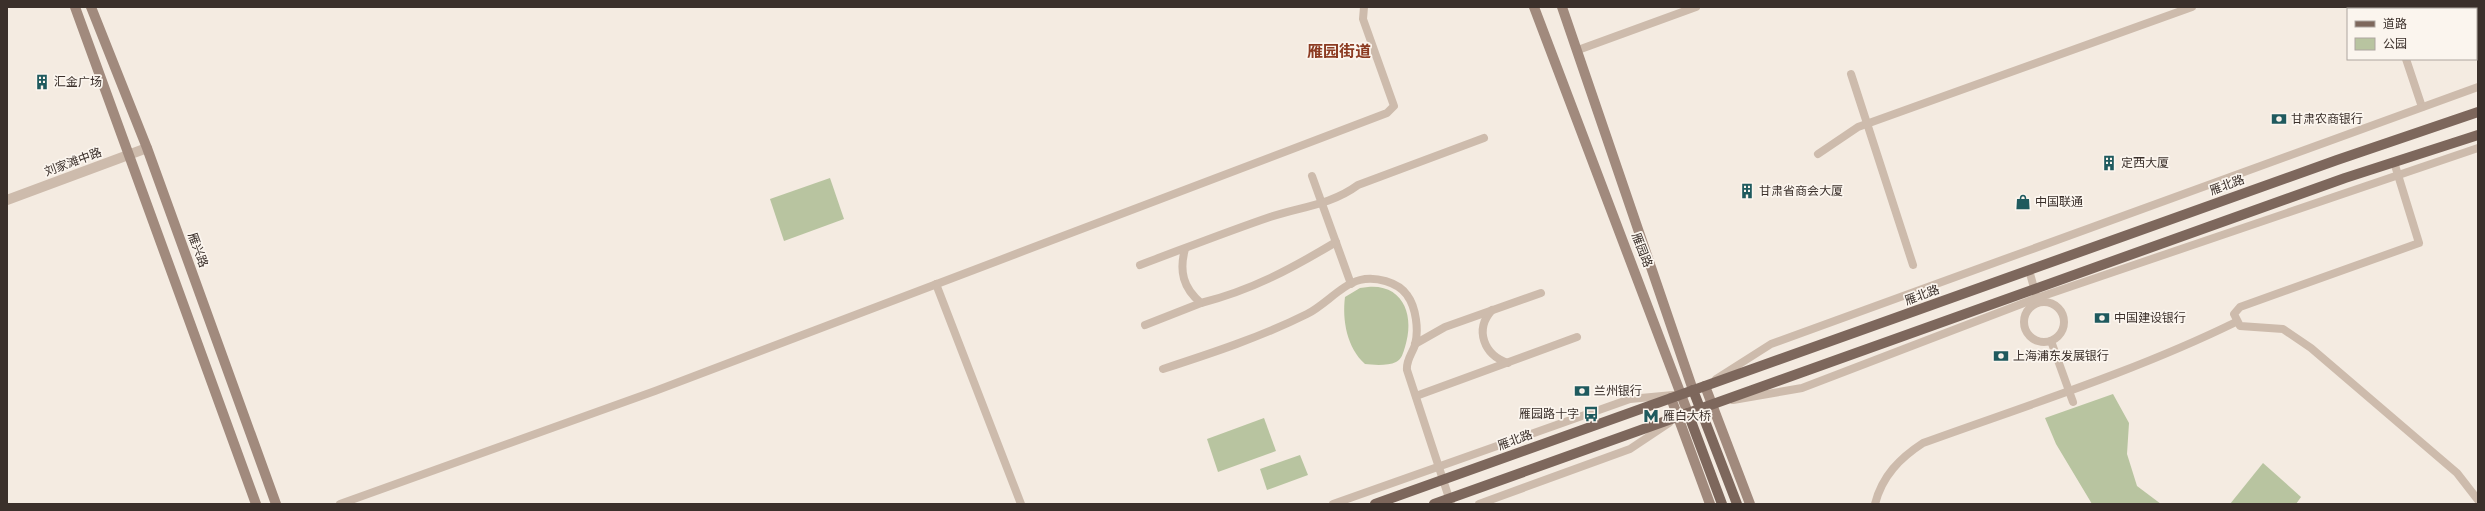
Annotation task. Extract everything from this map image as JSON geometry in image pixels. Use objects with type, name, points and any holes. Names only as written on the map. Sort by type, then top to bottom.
[{"type":"main road","points":[[75,7],[256,504]]},
{"type":"main road","name":"雁兴路","points":[[91,7],[147,148],[276,504]]},
{"type":"main road","name":"雁园路","points":[[1534,7],[1682,394],[1722,504]]},
{"type":"main road","name":"雁园路","points":[[1562,7],[1578,50],[1693,390],[1737,504]]},
{"type":"main road","name":"雁北路","points":[[1375,504],[2028,270],[2478,112]]},
{"type":"main road","points":[[1434,504],[1450,501],[1678,416],[2036,297],[2394,162],[2478,135]]},
{"type":"main road","points":[[1705,386],[1750,504]]},
{"type":"main road","points":[[1671,398],[1710,504]]},
{"type":"street","points":[[340,504],[655,391],[936,284],[1095,226],[1387,113],[1394,106],[1363,19],[1364,7]]},
{"type":"street","points":[[1578,50],[1696,7]]},
{"type":"street","points":[[1818,154],[1858,127],[2192,7]]},
{"type":"street","points":[[2406,60],[2422,107]]},
{"type":"street","points":[[1851,74],[1913,265]]},
{"type":"street","points":[[1705,386],[1772,344],[2478,87]]},
{"type":"street","points":[[1140,265],[1271,216],[1322,204],[1347,193],[1358,185],[1484,138]]},
{"type":"street","name":"刘家滩中路","points":[[7,200],[147,148]]},
{"type":"street","points":[[1713,404],[1802,388],[2036,297],[2478,148]]},
{"type":"street","points":[[2394,162],[2419,243],[2240,307],[2234,314],[2236,322],[2240,326],[2283,329],[2311,348],[2457,473],[2478,500]]},
{"type":"street","points":[[1312,176],[1351,284]]},
{"type":"street","points":[[1145,325],[1201,303],[1238,294],[1298,265],[1336,242]]},
{"type":"street","points":[[1185,249],[1182,260],[1183,279],[1192,295],[1201,303]]},
{"type":"street","points":[[2028,270],[2036,297],[2026,313],[2026,328],[2036,340],[2051,341],[2062,331],[2063,315],[2053,304],[2036,297]]},
{"type":"street","points":[[1163,369],[1263,335],[1309,313],[1351,284],[1372,279],[1393,283],[1401,288],[1412,304],[1417,324],[1415,344],[1407,363],[1416,396],[1450,501]]},
{"type":"street","points":[[936,284],[1021,504]]},
{"type":"street","points":[[1415,344],[1444,327],[1494,308],[1541,293]]},
{"type":"street","points":[[1494,308],[1483,326],[1484,341],[1490,354],[1508,363]]},
{"type":"street","points":[[1876,504],[1879,488],[1895,466],[1908,453],[1923,444],[2142,363],[2236,322]]},
{"type":"street","points":[[1416,396],[1577,337]]},
{"type":"street","points":[[2051,341],[2073,402]]},
{"type":"street","points":[[1332,504],[1630,399],[1682,394]]},
{"type":"street","points":[[1480,504],[1630,449],[1678,416]]},
{"type":"green space","points":[[830,178],[844,219],[784,241],[770,199]]},
{"type":"green space","points":[[1380,287],[1390,291],[1398,297],[1404,305],[1407,314],[1408,336],[1403,354],[1398,361],[1393,363],[1380,365],[1365,364],[1354,350],[1347,333],[1344,315],[1345,297],[1360,288]]},
{"type":"green space","points":[[2113,394],[2129,423],[2127,454],[2137,486],[2161,504],[2092,504],[2056,444],[2045,418]]},
{"type":"green space","points":[[1264,418],[1276,451],[1218,472],[1207,439]]},
{"type":"green space","points":[[1300,455],[1308,475],[1267,490],[1260,469]]},
{"type":"green space","points":[[2263,463],[2301,497],[2296,504],[2230,504]]},
{"type":"place","name":"汇金广场","points":[[42,82]]},
{"type":"place","name":"甘肃农商银行","points":[[2279,119]]},
{"type":"place","name":"定西大厦","points":[[2109,163]]},
{"type":"place","name":"甘肃省商会大厦","points":[[1747,191]]},
{"type":"place","name":"中国联通","points":[[2023,202]]},
{"type":"place","name":"中国建设银行","points":[[2102,318]]},
{"type":"place","name":"上海浦东发展银行","points":[[2001,356]]},
{"type":"place","name":"兰州银行","points":[[1582,391]]},
{"type":"place","name":"雁园路十字","points":[[1591,414]]},
{"type":"place","name":"雁白大桥","points":[[1651,416]]},
{"type":"district","name":"雁园街道","points":[[1339,51]]}]
